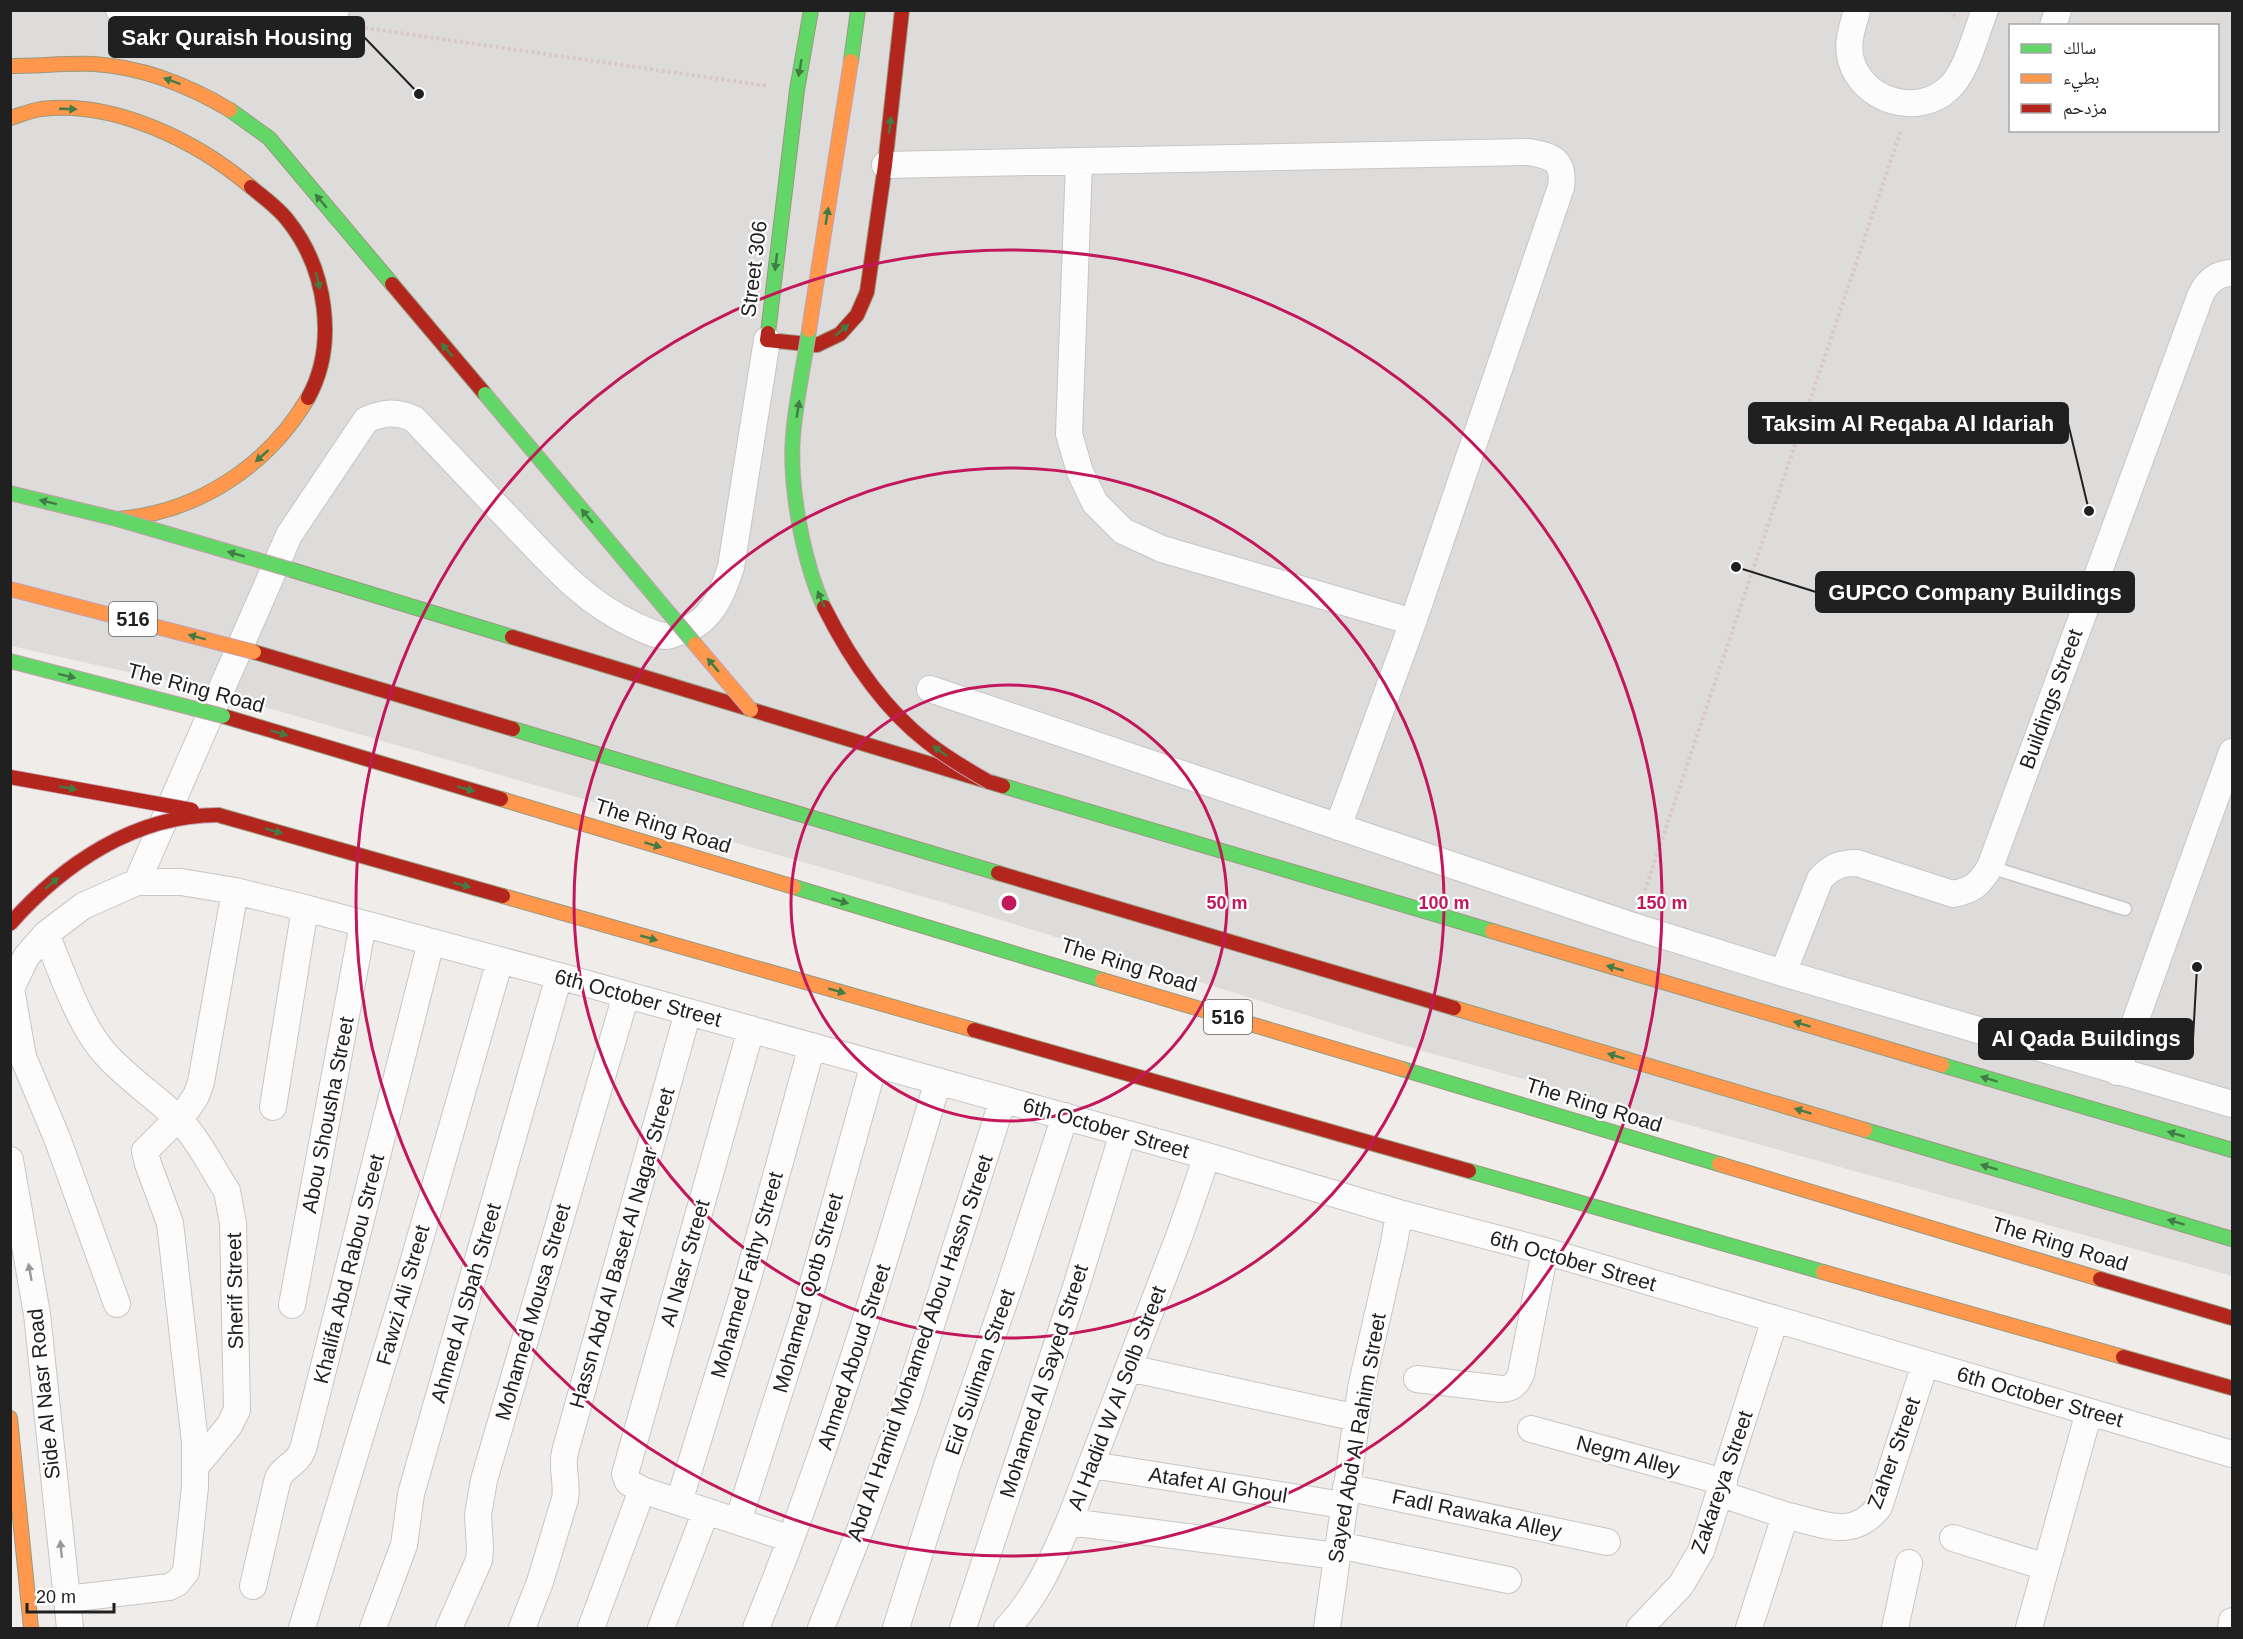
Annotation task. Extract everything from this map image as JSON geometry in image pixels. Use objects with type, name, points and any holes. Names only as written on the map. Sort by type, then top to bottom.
[{"type":"main road","name":"Street 306","points":[[811,10],[797,90],[767,340],[817,345],[840,334],[857,315],[867,292],[885,165],[902,10]]},
{"type":"main road","points":[[858,10],[794,437],[793,476],[796,513],[815,587],[849,655],[897,714],[925,740],[956,763],[989,782]]},
{"type":"main road","points":[[10,66],[101,65],[159,76],[218,101],[269,138],[751,710]]},
{"type":"main road","points":[[10,118],[38,109],[72,109],[106,113],[140,121],[198,147],[249,184],[288,220],[314,265],[326,316],[320,368],[299,416],[265,455],[240,475],[213,491],[155,514],[117,519]]},
{"type":"main road","points":[[10,493],[117,519],[292,570],[989,782],[2232,1150]]},
{"type":"main road","name":"516","points":[[10,589],[254,651],[2232,1239]]},
{"type":"main road","name":"The Ring Road","points":[[10,661],[224,716],[2232,1318]]},
{"type":"main road","points":[[10,777],[218,815],[2232,1388]]},
{"type":"main road","points":[[10,924],[34,899],[67,871],[114,842],[155,824],[187,816],[218,815]]},
{"type":"main road","points":[[10,1418],[32,1629]]},
{"type":"street","points":[[119,10],[131,13],[334,17]]},
{"type":"street","points":[[1857,10],[1848,41],[1851,60],[1859,78],[1873,92],[1890,101],[1910,104],[1929,100],[1947,91],[1960,76],[1985,10]]},
{"type":"street","points":[[885,165],[1529,152],[1547,156],[1558,163],[1563,174],[1561,187],[1413,622],[1338,826]]},
{"type":"street","points":[[1079,162],[1069,434],[1080,472],[1095,502],[1123,531],[1162,549],[1413,622]]},
{"type":"street","name":"Buildings Street","points":[[1783,973],[1820,879],[1829,869],[1842,863],[1857,863],[1953,894],[1969,891],[1982,881],[1990,867],[2200,294],[2211,280],[2232,273]]},
{"type":"street","points":[[137,882],[289,535],[366,420],[388,413],[397,413],[414,419],[511,520],[533,547],[584,594],[612,615],[648,631],[667,636],[687,630],[704,619],[717,604],[725,586],[731,567],[767,340]]},
{"type":"street","points":[[930,689],[1633,926],[1783,973],[2232,1104]]},
{"type":"street","points":[[2117,1072],[2225,797],[2232,752]]},
{"type":"street","name":"6th October Street","points":[[11,990],[26,957],[46,934],[83,906],[137,882],[181,882],[234,891],[500,960],[1124,1132],[1399,1213],[1545,1251],[2232,1454]]},
{"type":"street","points":[[67,1599],[169,1587],[183,1578],[187,1565],[196,1466],[195,1442],[172,1234],[163,1202],[145,1157],[145,1151],[188,1108],[201,1082],[234,891]]},
{"type":"street","points":[[273,1107],[305,908]]},
{"type":"street","name":"Abou Shousha Street","points":[[292,1305],[363,924]]},
{"type":"street","name":"Sherif Street","points":[[46,934],[86,1025],[101,1049],[190,1132],[230,1201],[233,1223],[237,1410],[229,1426],[196,1466]]},
{"type":"street","name":"Khalifa Abd Rabou Street","points":[[253,1586],[278,1478],[281,1472],[298,1461],[303,1449],[431,942]]},
{"type":"street","name":"Fawzi Ali Street","points":[[302,1629],[411,1270],[500,960]]},
{"type":"street","name":"Ahmed Al Sbah Street","points":[[373,1629],[404,1545],[411,1494],[559,976]]},
{"type":"street","points":[[11,990],[23,1057],[57,1138],[117,1304]]},
{"type":"street","name":"Mohamed Mousa Street","points":[[449,1629],[479,1560],[478,1515],[483,1480],[626,995]]},
{"type":"street","name":"Hassn Abd Al Baset Al Nagar Street","points":[[522,1629],[540,1582],[566,1499],[567,1485],[562,1464],[564,1452],[688,1012]]},
{"type":"street","name":"Al Nasr Street","points":[[642,1490],[628,1482],[625,1474],[752,1029]]},
{"type":"street","name":"Mohamed Fathy Street","points":[[679,1502],[747,1281],[812,1046]]},
{"type":"street","name":"Mohamed Qotb Street","points":[[738,1521],[805,1312],[874,1064]]},
{"type":"street","name":"Ahmed Aboud Street","points":[[756,1629],[824,1451],[870,1310],[938,1081]]},
{"type":"street","name":"Abd Al Hamid Mohamed Abou Hassn Street","points":[[821,1629],[906,1404],[1003,1099]]},
{"type":"street","name":"Eid Suliman Street","points":[[896,1629],[946,1466],[1009,1288],[1065,1116]]},
{"type":"street","name":"Mohamed Al Sayed Street","points":[[963,1629],[1076,1287],[1124,1132]]},
{"type":"street","name":"Al Hadid W Al Solb Street","points":[[1007,1629],[1022,1613],[1040,1585],[1069,1522],[1180,1234],[1207,1156]]},
{"type":"street","name":"Side Al Nasr Road","points":[[10,1160],[37,1314],[70,1629]]},
{"type":"street","name":"Sayed Abd Al Rahim Street","points":[[1327,1629],[1361,1388],[1399,1213]]},
{"type":"street","points":[[1417,1379],[1501,1389],[1512,1387],[1516,1383],[1521,1374],[1545,1251]]},
{"type":"street","name":"Zakareya Street","points":[[1640,1629],[1681,1585],[1701,1551],[1775,1319]]},
{"type":"street","name":"Zaher Street","points":[[1722,1488],[1788,1516],[1834,1527],[1851,1527],[1865,1522],[1879,1507],[1925,1364]]},
{"type":"street","points":[[1129,1368],[1357,1419]]},
{"type":"street","points":[[2029,1629],[2089,1412]]},
{"type":"street","name":"Negm Alley","points":[[1531,1429],[1722,1488]]},
{"type":"street","name":"Atafet Al Ghoul","points":[[1092,1465],[1345,1496]]},
{"type":"street","points":[[591,1629],[642,1490],[791,1539]]},
{"type":"street","name":"Fadl Rawaka Alley","points":[[1345,1496],[1607,1542]]},
{"type":"street","points":[[661,1629],[706,1511]]},
{"type":"street","points":[[1749,1629],[1784,1520],[1788,1516]]},
{"type":"street","points":[[1069,1522],[1337,1550],[1508,1580]]},
{"type":"street","points":[[1953,1538],[2046,1567]]},
{"type":"street","points":[[1895,1629],[1909,1563]]},
{"type":"street","points":[[2231,1629],[2232,1621]]},
{"type":"lane","points":[[1990,867],[2125,909]]},
{"type":"path","points":[[334,17],[797,90]]},
{"type":"path","points":[[1633,926],[1910,104]]},
{"type":"shaded area","points":[[11,11],[2232,11],[2232,1276],[1405,1046],[969,910],[195,687],[11,646]]},
{"type":"traffic: fast","points":[[768,333],[797,90],[811,10]]},
{"type":"traffic: fast","points":[[851,61],[858,10]]},
{"type":"traffic: fast","points":[[230,110],[269,138],[392,284]]},
{"type":"traffic: fast","points":[[809,330],[794,423],[793,477],[804,546],[824,607]]},
{"type":"traffic: fast","points":[[485,394],[695,644]]},
{"type":"traffic: fast","points":[[10,493],[117,519],[292,570]]},
{"type":"traffic: fast","points":[[292,570],[512,637]]},
{"type":"traffic: fast","points":[[10,661],[223,716]]},
{"type":"traffic: fast","points":[[513,729],[998,873]]},
{"type":"traffic: fast","points":[[1003,786],[1492,931]]},
{"type":"traffic: fast","points":[[794,887],[1102,980]]},
{"type":"traffic: fast","points":[[1942,1065],[2232,1150]]},
{"type":"traffic: fast","points":[[1402,1069],[1719,1164]]},
{"type":"traffic: fast","points":[[1865,1130],[2232,1239]]},
{"type":"traffic: fast","points":[[1469,1171],[1823,1272]]},
{"type":"traffic: slow","points":[[809,330],[851,61]]},
{"type":"traffic: slow","points":[[10,66],[94,64],[130,69],[181,85],[230,110]]},
{"type":"traffic: slow","points":[[10,118],[41,109],[69,108],[97,111],[125,118],[153,127],[206,154],[251,187]]},
{"type":"traffic: slow","points":[[117,519],[147,515],[175,507],[228,482],[273,445],[308,398]]},
{"type":"traffic: slow","points":[[10,589],[254,652]]},
{"type":"traffic: slow","points":[[695,644],[751,710]]},
{"type":"traffic: slow","points":[[501,799],[794,887]]},
{"type":"traffic: slow","points":[[503,896],[974,1030]]},
{"type":"traffic: slow","points":[[1492,931],[1942,1065]]},
{"type":"traffic: slow","points":[[1102,980],[1402,1069]]},
{"type":"traffic: slow","points":[[1454,1008],[1865,1130]]},
{"type":"traffic: slow","points":[[1719,1164],[2100,1279]]},
{"type":"traffic: slow","points":[[1823,1272],[2123,1357]]},
{"type":"traffic: slow","points":[[10,1418],[31,1628]]},
{"type":"traffic: jam","points":[[768,333],[767,340],[817,345],[840,334],[857,315],[867,292],[885,165],[902,10]]},
{"type":"traffic: jam","points":[[251,187],[289,222],[302,241],[319,284],[324,307],[323,354],[308,398]]},
{"type":"traffic: jam","points":[[392,284],[485,394]]},
{"type":"traffic: jam","points":[[824,607],[856,663],[881,698],[934,748],[989,782]]},
{"type":"traffic: jam","points":[[512,637],[1003,786]]},
{"type":"traffic: jam","points":[[254,652],[513,729]]},
{"type":"traffic: jam","points":[[223,716],[501,799]]},
{"type":"traffic: jam","points":[[10,777],[192,810]]},
{"type":"traffic: jam","points":[[218,815],[503,896]]},
{"type":"traffic: jam","points":[[10,924],[53,882],[77,863],[103,847],[158,824],[187,817],[218,815]]},
{"type":"traffic: jam","points":[[998,873],[1454,1008]]},
{"type":"traffic: jam","points":[[974,1030],[1469,1171]]},
{"type":"traffic: jam","points":[[2100,1279],[2232,1318]]},
{"type":"traffic: jam","points":[[2123,1357],[2232,1388]]},
{"type":"place","name":"Sakr Quraish Housing","points":[[419,94]]},
{"type":"place","name":"Taksim Al Reqaba Al Idariah","points":[[2089,511]]},
{"type":"place","name":"GUPCO Company Buildings","points":[[1736,567]]},
{"type":"place","name":"Al Qada Buildings","points":[[2197,967]]}]
